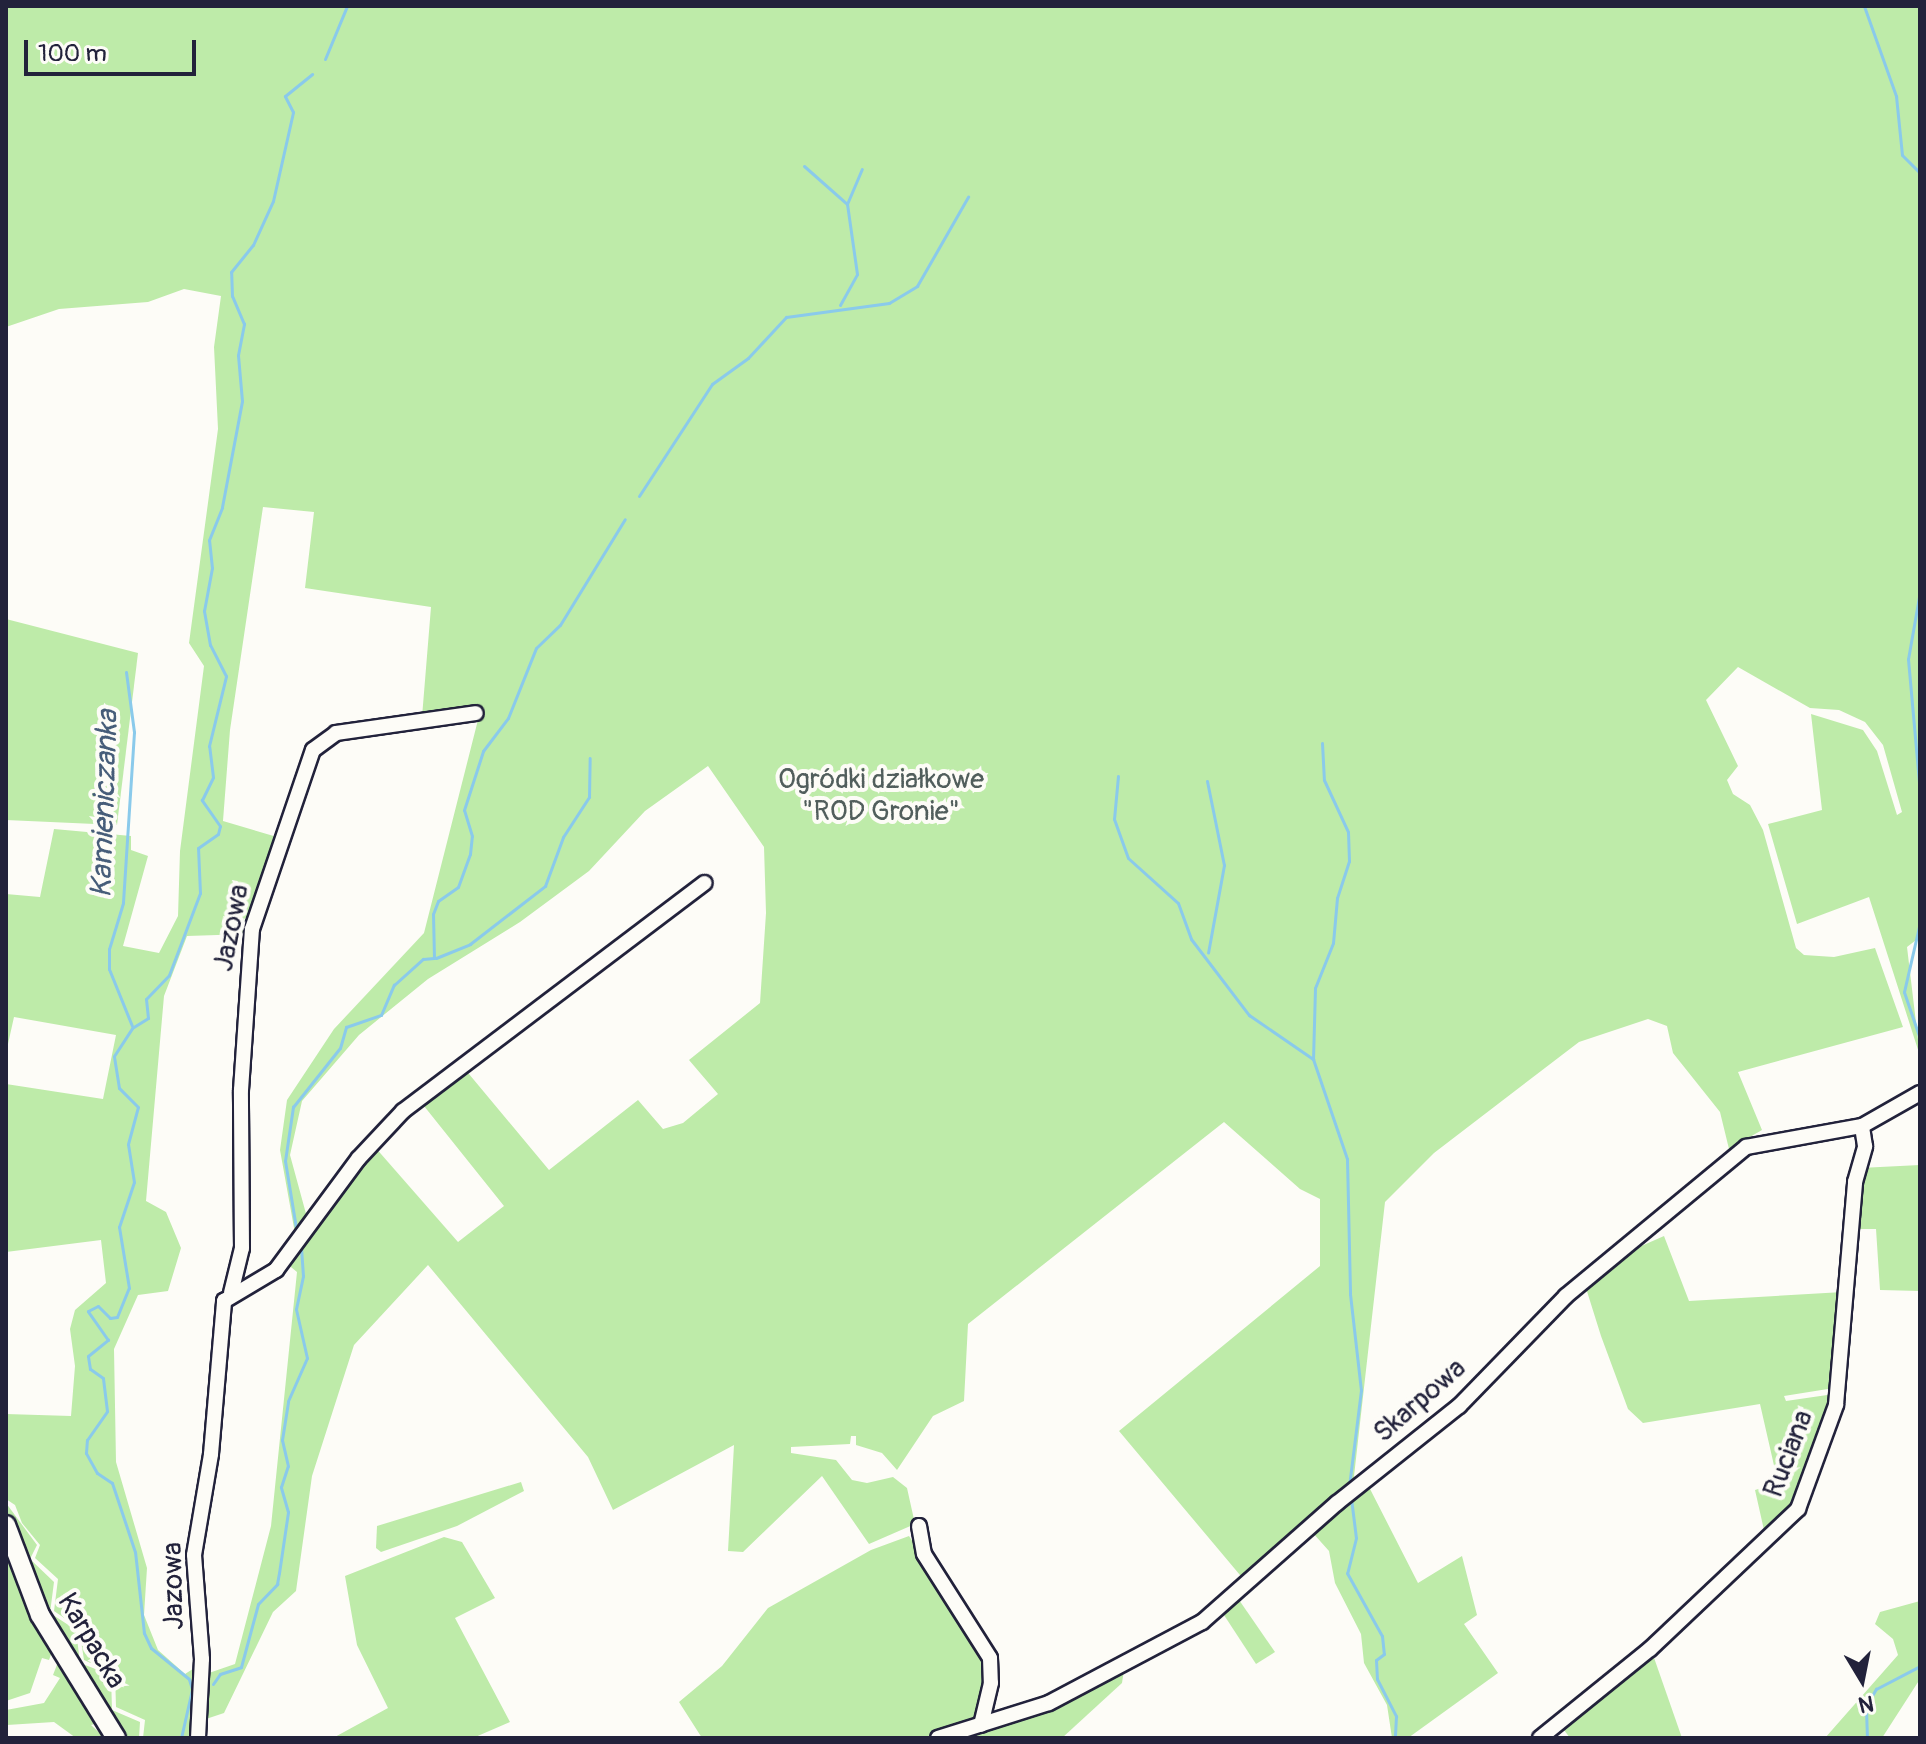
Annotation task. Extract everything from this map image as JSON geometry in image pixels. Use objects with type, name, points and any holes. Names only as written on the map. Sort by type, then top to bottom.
[{"type":"street","name":"Jazowa","points":[[198,1738],[202,1659],[194,1555],[211,1454],[224,1301],[231,1293],[242,1248],[241,1090],[252,929],[313,750],[336,733],[476,713]]},
{"type":"street","points":[[231,1293],[267,1280],[359,1158],[403,1111],[704,883]]},
{"type":"street","name":"Skarpowa","points":[[938,1738],[1049,1703],[1164,1645],[1216,1611],[1337,1503],[1459,1406],[1566,1296],[1746,1147],[1771,1139],[1862,1126],[1920,1093]]},
{"type":"street","name":"Ruciana","points":[[1540,1738],[1650,1649],[1798,1509],[1836,1405],[1855,1182],[1865,1146],[1862,1126]]},
{"type":"street","name":"Karpacka","points":[[6,1525],[40,1615],[116,1738]]},
{"type":"street","points":[[919,1526],[924,1554],[990,1658],[991,1683],[981,1725]]},
{"type":"green space","name":"Ogródki działkowe \"ROD Gronie\"","points":[[6,6],[1920,6],[1920,937],[1907,947],[1920,1056],[1869,897],[1797,924],[1768,824],[1822,810],[1811,714],[1863,730],[1877,751],[1897,815],[1902,812],[1883,745],[1865,722],[1839,710],[1810,708],[1738,667],[1706,700],[1738,766],[1727,780],[1733,794],[1750,805],[1763,830],[1796,948],[1804,955],[1834,957],[1875,948],[1903,1027],[1738,1072],[1762,1130],[1729,1149],[1720,1112],[1673,1053],[1667,1026],[1648,1019],[1579,1042],[1434,1153],[1385,1202],[1353,1485],[1328,1501],[1245,1581],[1119,1431],[1320,1266],[1320,1199],[1300,1189],[1224,1122],[968,1324],[964,1401],[933,1416],[897,1470],[882,1453],[856,1445],[856,1436],[851,1436],[850,1444],[791,1447],[791,1453],[836,1460],[852,1480],[867,1483],[893,1477],[907,1488],[915,1524],[869,1544],[822,1476],[743,1552],[728,1551],[734,1445],[613,1510],[588,1457],[428,1265],[354,1345],[312,1476],[296,1591],[273,1612],[224,1713],[206,1719],[206,1674],[235,1664],[271,1526],[297,1272],[286,1263],[374,1146],[458,1242],[504,1206],[420,1101],[464,1068],[549,1170],[638,1100],[663,1129],[683,1123],[718,1094],[689,1060],[760,1003],[766,913],[764,847],[708,766],[645,811],[589,871],[520,922],[428,979],[359,1035],[302,1101],[290,1155],[308,1221],[296,1239],[280,1150],[287,1100],[334,1029],[424,933],[481,708],[422,717],[431,607],[305,588],[314,512],[263,507],[230,730],[223,821],[277,837],[253,913],[244,919],[248,934],[187,936],[164,996],[146,1201],[166,1212],[181,1248],[168,1291],[138,1295],[114,1349],[116,1462],[147,1568],[144,1615],[158,1650],[185,1674],[199,1665],[194,1738],[143,1738],[145,1720],[116,1707],[115,1674],[84,1660],[79,1628],[54,1611],[58,1579],[35,1558],[40,1545],[22,1523],[15,1505],[6,1499],[6,1414],[71,1416],[75,1366],[70,1329],[75,1310],[106,1283],[101,1240],[6,1252],[6,1084],[103,1099],[116,1035],[14,1017],[6,1053],[6,894],[40,897],[54,829],[131,836],[131,850],[148,856],[123,946],[159,953],[178,916],[180,851],[204,666],[189,643],[218,429],[214,347],[221,296],[184,289],[148,302],[59,309],[6,327]]},
{"type":"green space","points":[[6,619],[138,653],[117,825],[6,820]]},
{"type":"green space","points":[[1920,1165],[1920,1291],[1880,1290],[1876,1229],[1853,1229],[1860,1168]]},
{"type":"green space","points":[[1664,1236],[1689,1301],[1843,1292],[1834,1388],[1784,1396],[1786,1401],[1834,1394],[1795,1507],[1766,1539],[1755,1490],[1778,1483],[1760,1404],[1643,1423],[1628,1409],[1601,1336],[1585,1285],[1630,1251]]},
{"type":"green space","points":[[521,1482],[524,1491],[457,1526],[381,1552],[376,1548],[377,1526]]},
{"type":"green space","points":[[1368,1485],[1418,1583],[1462,1556],[1477,1615],[1464,1624],[1498,1673],[1408,1738],[1392,1738],[1387,1705],[1364,1663],[1361,1634],[1335,1583],[1329,1551],[1312,1532]]},
{"type":"green space","points":[[6,1503],[37,1545],[30,1559],[54,1582],[50,1613],[76,1630],[80,1663],[111,1675],[112,1710],[140,1722],[139,1738],[124,1738],[47,1614],[23,1542],[6,1516]]},
{"type":"green space","points":[[909,1536],[982,1649],[986,1677],[975,1721],[922,1738],[702,1738],[679,1702],[722,1666],[768,1608],[871,1550]]},
{"type":"green space","points":[[444,1537],[462,1542],[495,1598],[455,1618],[510,1722],[473,1738],[333,1738],[388,1708],[357,1645],[345,1576]]},
{"type":"green space","points":[[6,1544],[31,1615],[52,1652],[49,1660],[42,1658],[30,1693],[6,1701]]},
{"type":"green space","points":[[1237,1597],[1275,1652],[1256,1664],[1222,1612]]},
{"type":"green space","points":[[1920,1601],[1920,1679],[1882,1738],[1825,1738],[1898,1655],[1893,1639],[1875,1624],[1880,1612]]},
{"type":"green space","points":[[1652,1652],[1682,1738],[1570,1738],[1561,1726]]},
{"type":"green space","points":[[58,1662],[98,1723],[91,1725],[105,1738],[76,1738],[54,1722],[7,1725],[6,1710],[44,1703],[60,1678],[53,1675]]},
{"type":"green space","points":[[1124,1670],[1122,1683],[1062,1738],[954,1738]]},
{"type":"waterway","name":"Kamieniczanka","points":[[325,59],[347,6]]},
{"type":"waterway","points":[[1864,6],[1896,96],[1902,155],[1920,173]]},
{"type":"waterway","name":"Kamieniczanka","points":[[181,1738],[192,1689],[189,1679],[151,1648],[144,1633],[135,1552],[112,1483],[97,1473],[86,1453],[87,1440],[107,1411],[103,1378],[90,1369],[88,1356],[108,1340],[88,1311],[98,1306],[110,1318],[117,1317],[129,1288],[119,1227],[134,1182],[128,1144],[138,1107],[119,1088],[114,1056],[132,1028],[148,1018],[146,999],[169,975],[200,893],[198,848],[218,834],[220,826],[202,800],[213,777],[209,746],[226,676],[210,645],[204,611],[212,568],[209,540],[222,507],[242,401],[238,355],[244,324],[232,296],[231,272],[253,245],[273,201],[293,112],[285,96],[312,74]]},
{"type":"waterway","points":[[804,166],[846,203]]},
{"type":"waterway","points":[[840,305],[857,274],[847,204],[862,169]]},
{"type":"waterway","points":[[639,496],[712,384],[748,358],[786,317],[889,303],[917,286],[968,197]]},
{"type":"waterway","points":[[297,1234],[285,1161],[293,1107],[340,1048],[346,1027],[381,1015],[394,985],[423,959],[434,958],[433,914],[438,901],[458,887],[470,854],[472,836],[464,810],[483,751],[508,718],[536,648],[560,625],[625,519]]},
{"type":"waterway","points":[[1920,591],[1908,659],[1920,793]]},
{"type":"waterway","name":"Kamieniczanka","points":[[126,672],[134,732],[123,903],[109,949],[109,969],[132,1026]]},
{"type":"waterway","points":[[1322,743],[1324,780],[1348,832],[1349,861],[1337,898],[1333,943],[1315,988],[1313,1059],[1347,1159],[1350,1294],[1361,1390],[1349,1486]]},
{"type":"waterway","points":[[436,958],[470,944],[545,886],[563,837],[589,797],[590,758]]},
{"type":"waterway","points":[[1118,776],[1114,819],[1128,858],[1178,903],[1191,939],[1249,1015],[1313,1059]]},
{"type":"waterway","points":[[1207,781],[1224,865],[1208,953]]},
{"type":"waterway","points":[[1920,922],[1904,992],[1920,1039]]},
{"type":"waterway","points":[[213,1684],[220,1674],[241,1667],[258,1604],[277,1584],[288,1512],[281,1487],[288,1466],[282,1440],[288,1401],[307,1358],[296,1309],[303,1276],[301,1249]]},
{"type":"waterway","points":[[1351,1498],[1356,1538],[1347,1573],[1382,1636],[1384,1654],[1376,1660],[1377,1679],[1396,1716],[1395,1738]]},
{"type":"waterway","points":[[1867,1738],[1866,1706],[1876,1689],[1920,1666]]}]
